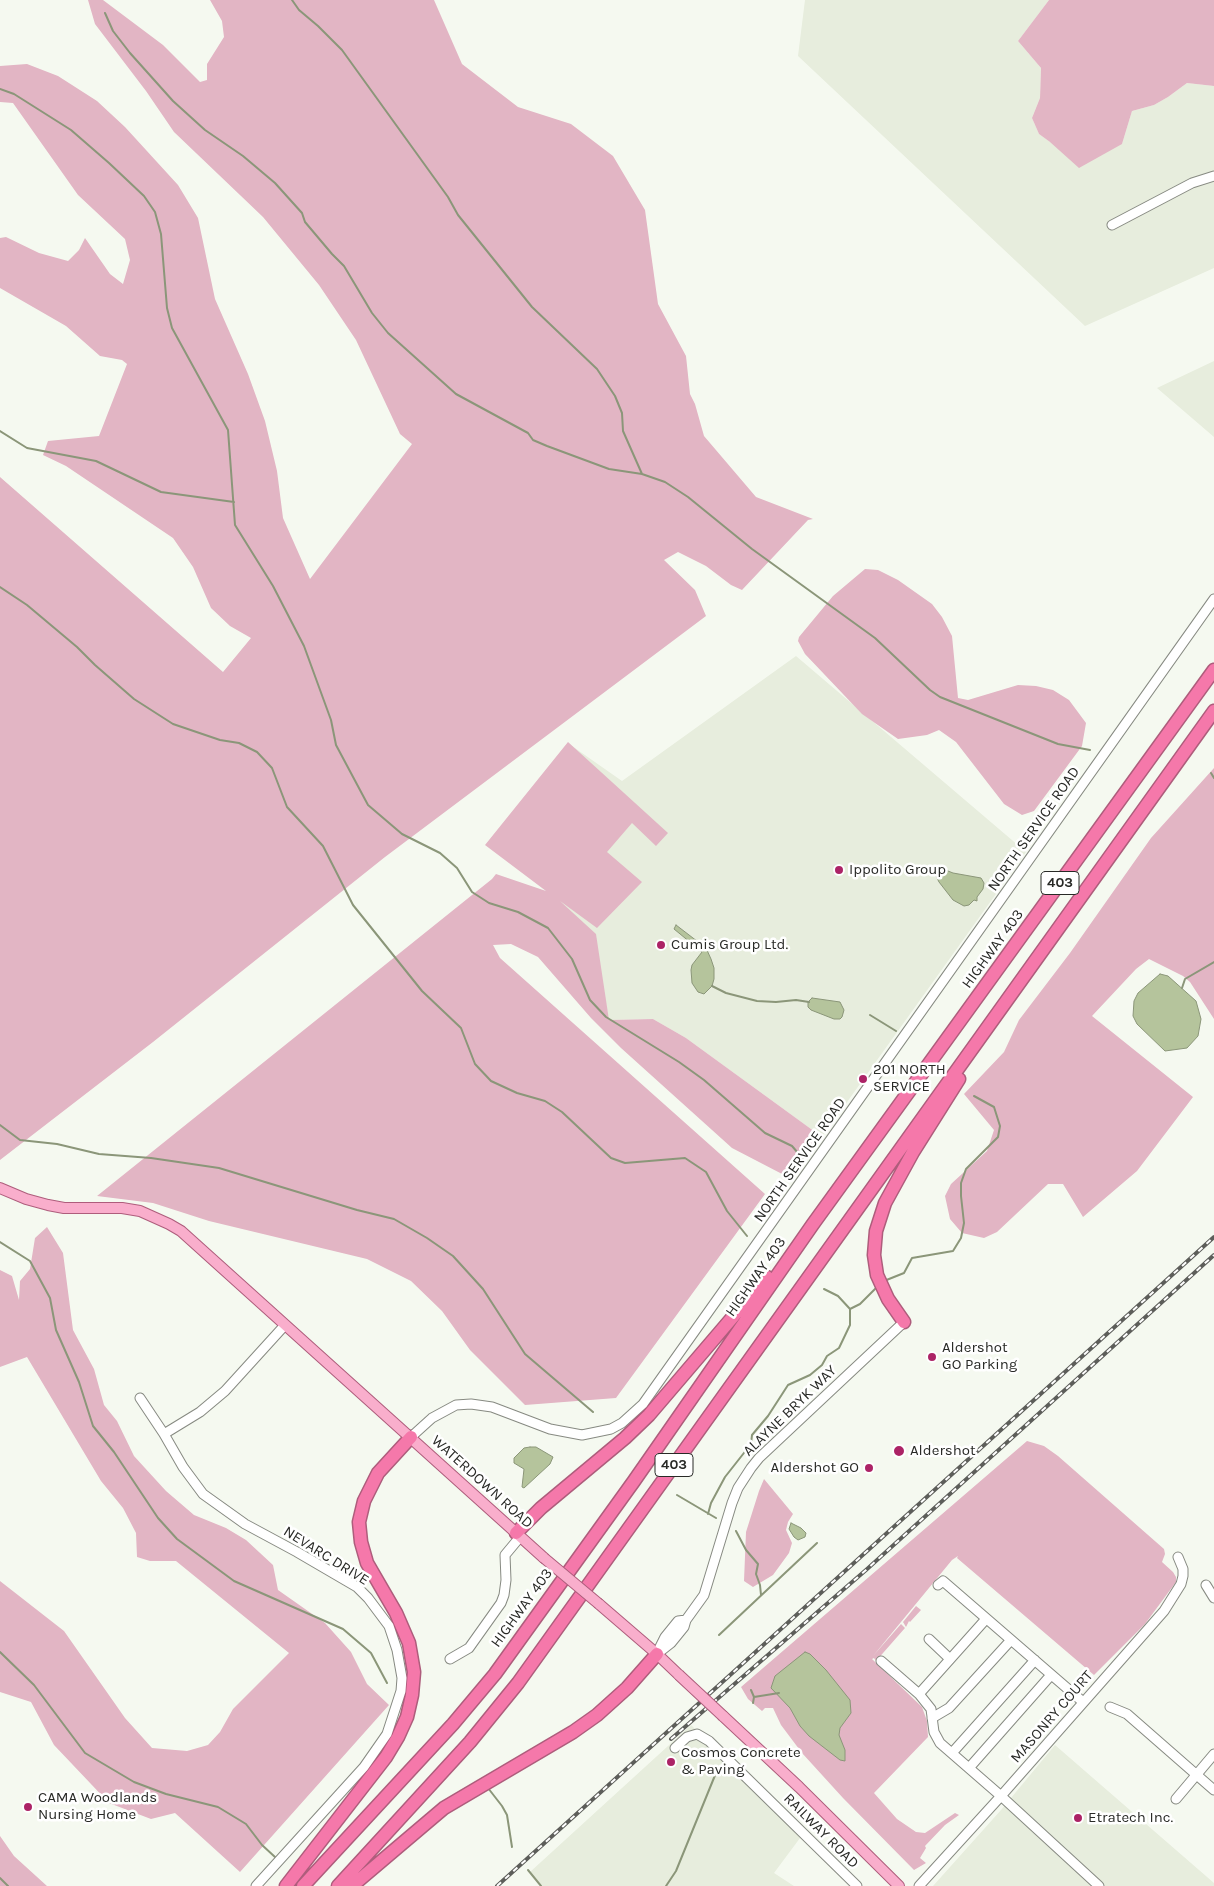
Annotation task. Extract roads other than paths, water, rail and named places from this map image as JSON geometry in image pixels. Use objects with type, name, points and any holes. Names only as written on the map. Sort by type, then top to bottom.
[{"type":"highway","name":"HIGHWAY 403","points":[[304,1886],[453,1724],[494,1674],[634,1481],[813,1224],[1214,670]]},
{"type":"highway","name":"403","points":[[338,1886],[470,1742],[518,1683],[1214,711]]},
{"type":"highway","points":[[904,1322],[880,1284],[874,1261],[875,1240],[885,1203],[913,1152],[948,1099],[988,1028]]},
{"type":"highway","points":[[518,1535],[541,1508],[625,1438],[649,1415],[813,1224]]},
{"type":"highway","points":[[286,1886],[386,1756],[398,1737],[407,1717],[414,1672],[410,1649],[405,1632],[367,1563],[361,1542],[359,1522],[364,1500],[378,1472],[411,1437]]},
{"type":"highway","points":[[352,1886],[444,1808],[573,1732],[597,1715],[628,1688],[657,1654]]},
{"type":"main road","name":"WATERDOWN ROAD","points":[[0,1188],[26,1199],[64,1208],[122,1208],[140,1211],[169,1224],[195,1243],[518,1535],[657,1654],[799,1787],[899,1886]]},
{"type":"street","points":[[1112,225],[1192,183],[1214,176]]},
{"type":"street","name":"NORTH SERVICE ROAD","points":[[411,1437],[440,1412],[464,1404],[492,1407],[550,1429],[582,1435],[611,1429],[622,1423],[644,1404],[1214,599]]},
{"type":"street","name":"ALAYNE BRYK WAY","points":[[657,1654],[671,1643],[684,1627],[686,1620],[698,1606],[707,1588],[732,1504],[746,1475],[759,1458],[904,1322]]},
{"type":"street","points":[[164,1434],[200,1412],[225,1391],[285,1326]]},
{"type":"street","name":"NEVARC DRIVE","points":[[140,1398],[183,1467],[203,1494],[245,1524],[357,1587],[368,1598],[388,1626],[398,1650],[402,1678],[388,1734],[364,1767],[256,1886]]},
{"type":"street","points":[[450,1659],[469,1648],[501,1603],[506,1580],[505,1556],[518,1535]]},
{"type":"street","name":"MASONRY COURT","points":[[919,1886],[1002,1796],[1164,1611],[1184,1576],[1178,1557]]},
{"type":"street","points":[[938,1585],[943,1581],[1083,1702]]},
{"type":"street","points":[[1206,1585],[1214,1598]]},
{"type":"street","points":[[919,1694],[986,1619]]},
{"type":"street","points":[[928,1639],[950,1659]]},
{"type":"street","points":[[932,1718],[949,1708],[1011,1640]]},
{"type":"street","points":[[952,1754],[1035,1660]]},
{"type":"street","points":[[880,1661],[919,1694],[931,1709],[934,1732],[940,1743],[1002,1796],[1099,1886]]},
{"type":"street","points":[[969,1768],[1051,1675]]},
{"type":"street","points":[[1110,1707],[1128,1714],[1214,1790]]},
{"type":"street","name":"RAILWAY ROAD","points":[[675,1748],[686,1737],[697,1734],[709,1741],[857,1886]]},
{"type":"street","points":[[1176,1800],[1214,1754]]},
{"type":"waterway","points":[[292,0],[299,10],[342,50],[448,197],[458,215],[532,307],[597,369],[615,396],[622,413],[623,431],[642,474]]},
{"type":"waterway","points":[[105,13],[113,31],[173,101],[205,130],[243,156],[275,183],[302,213],[305,222],[344,266],[372,313],[388,333],[456,394],[528,433],[533,440],[547,446],[609,469],[642,474],[665,482],[688,497],[752,549],[875,638],[930,690],[940,697],[1058,744],[1090,750]]},
{"type":"waterway","points":[[0,89],[14,94],[71,130],[144,196],[155,212],[161,234],[167,308],[172,328],[228,430],[235,525],[273,586],[304,646],[331,720],[336,745],[368,805],[402,834],[440,853],[457,868],[472,892],[489,903],[518,912],[548,928],[572,959],[590,1000],[606,1017],[679,1062],[704,1080],[765,1133],[792,1146],[804,1160]]},
{"type":"waterway","points":[[0,431],[27,448],[96,461],[161,492],[234,502]]},
{"type":"waterway","points":[[0,587],[27,605],[134,699],[173,724],[220,740],[239,743],[257,752],[272,768],[287,807],[323,846],[353,905],[422,991],[461,1028],[475,1064],[491,1081],[517,1093],[545,1101],[562,1112],[611,1158],[625,1163],[685,1158],[706,1172],[727,1211],[747,1236]]},
{"type":"waterway","points":[[1211,773],[1214,778]]},
{"type":"waterway","points":[[1182,988],[1185,979],[1214,962]]},
{"type":"waterway","points":[[712,986],[726,993],[757,1001],[796,1000],[809,1002]]},
{"type":"waterway","points":[[870,1015],[896,1031]]},
{"type":"waterway","points":[[884,1281],[904,1273],[912,1258],[953,1251],[961,1238],[964,1223],[961,1183],[966,1169],[998,1137],[1000,1126],[994,1107],[974,1096]]},
{"type":"waterway","points":[[0,1125],[20,1140],[57,1144],[99,1154],[151,1158],[219,1168],[357,1210],[394,1219],[453,1256],[483,1289],[525,1354],[593,1412]]},
{"type":"waterway","points":[[0,1242],[30,1261],[50,1298],[56,1330],[79,1382],[93,1426],[114,1452],[158,1518],[177,1539],[234,1581],[343,1629],[371,1653],[387,1683]]},
{"type":"waterway","points":[[850,1309],[860,1304],[877,1287]]},
{"type":"waterway","points":[[708,1514],[711,1503],[725,1477],[751,1444],[752,1435],[768,1416],[788,1385],[810,1375],[822,1365],[827,1356],[839,1348],[850,1325],[850,1309],[838,1296],[824,1289]]},
{"type":"waterway","points":[[677,1495],[716,1518]]},
{"type":"waterway","points":[[736,1531],[746,1550],[758,1564],[756,1574],[761,1595]]},
{"type":"waterway","points":[[719,1635],[817,1543]]},
{"type":"waterway","points":[[0,1652],[34,1685],[85,1753],[134,1782],[166,1794],[218,1807],[246,1824],[262,1845],[275,1857]]},
{"type":"waterway","points":[[751,1690],[754,1697],[753,1703]]},
{"type":"waterway","points":[[754,1697],[779,1693]]},
{"type":"waterway","points":[[666,1886],[676,1871],[718,1768]]},
{"type":"waterway","points":[[488,1788],[507,1815],[512,1847]]},
{"type":"waterway","points":[[528,1870],[541,1886]]},
{"type":"waterway","points":[[0,1878],[8,1886]]},
{"type":"railway","points":[[497,1886],[1214,1237]]},
{"type":"railway","points":[[671,1739],[866,1570],[1214,1255]]},
{"type":"place","name":"Ippolito Group","points":[[839,870]]},
{"type":"place","name":"Cumis Group Ltd.","points":[[661,945]]},
{"type":"place","name":"201 NORTH SERVICE","points":[[863,1079]]},
{"type":"place","name":"Aldershot GO Parking","points":[[932,1357]]},
{"type":"place","name":"Aldershot","points":[[899,1451]]},
{"type":"place","name":"Aldershot GO","points":[[869,1468]]},
{"type":"place","name":"Cosmos Concrete & Paving","points":[[671,1762]]},
{"type":"place","name":"CAMA Woodlands Nursing Home","points":[[28,1807]]},
{"type":"place","name":"Etratech Inc.","points":[[1078,1818]]}]
